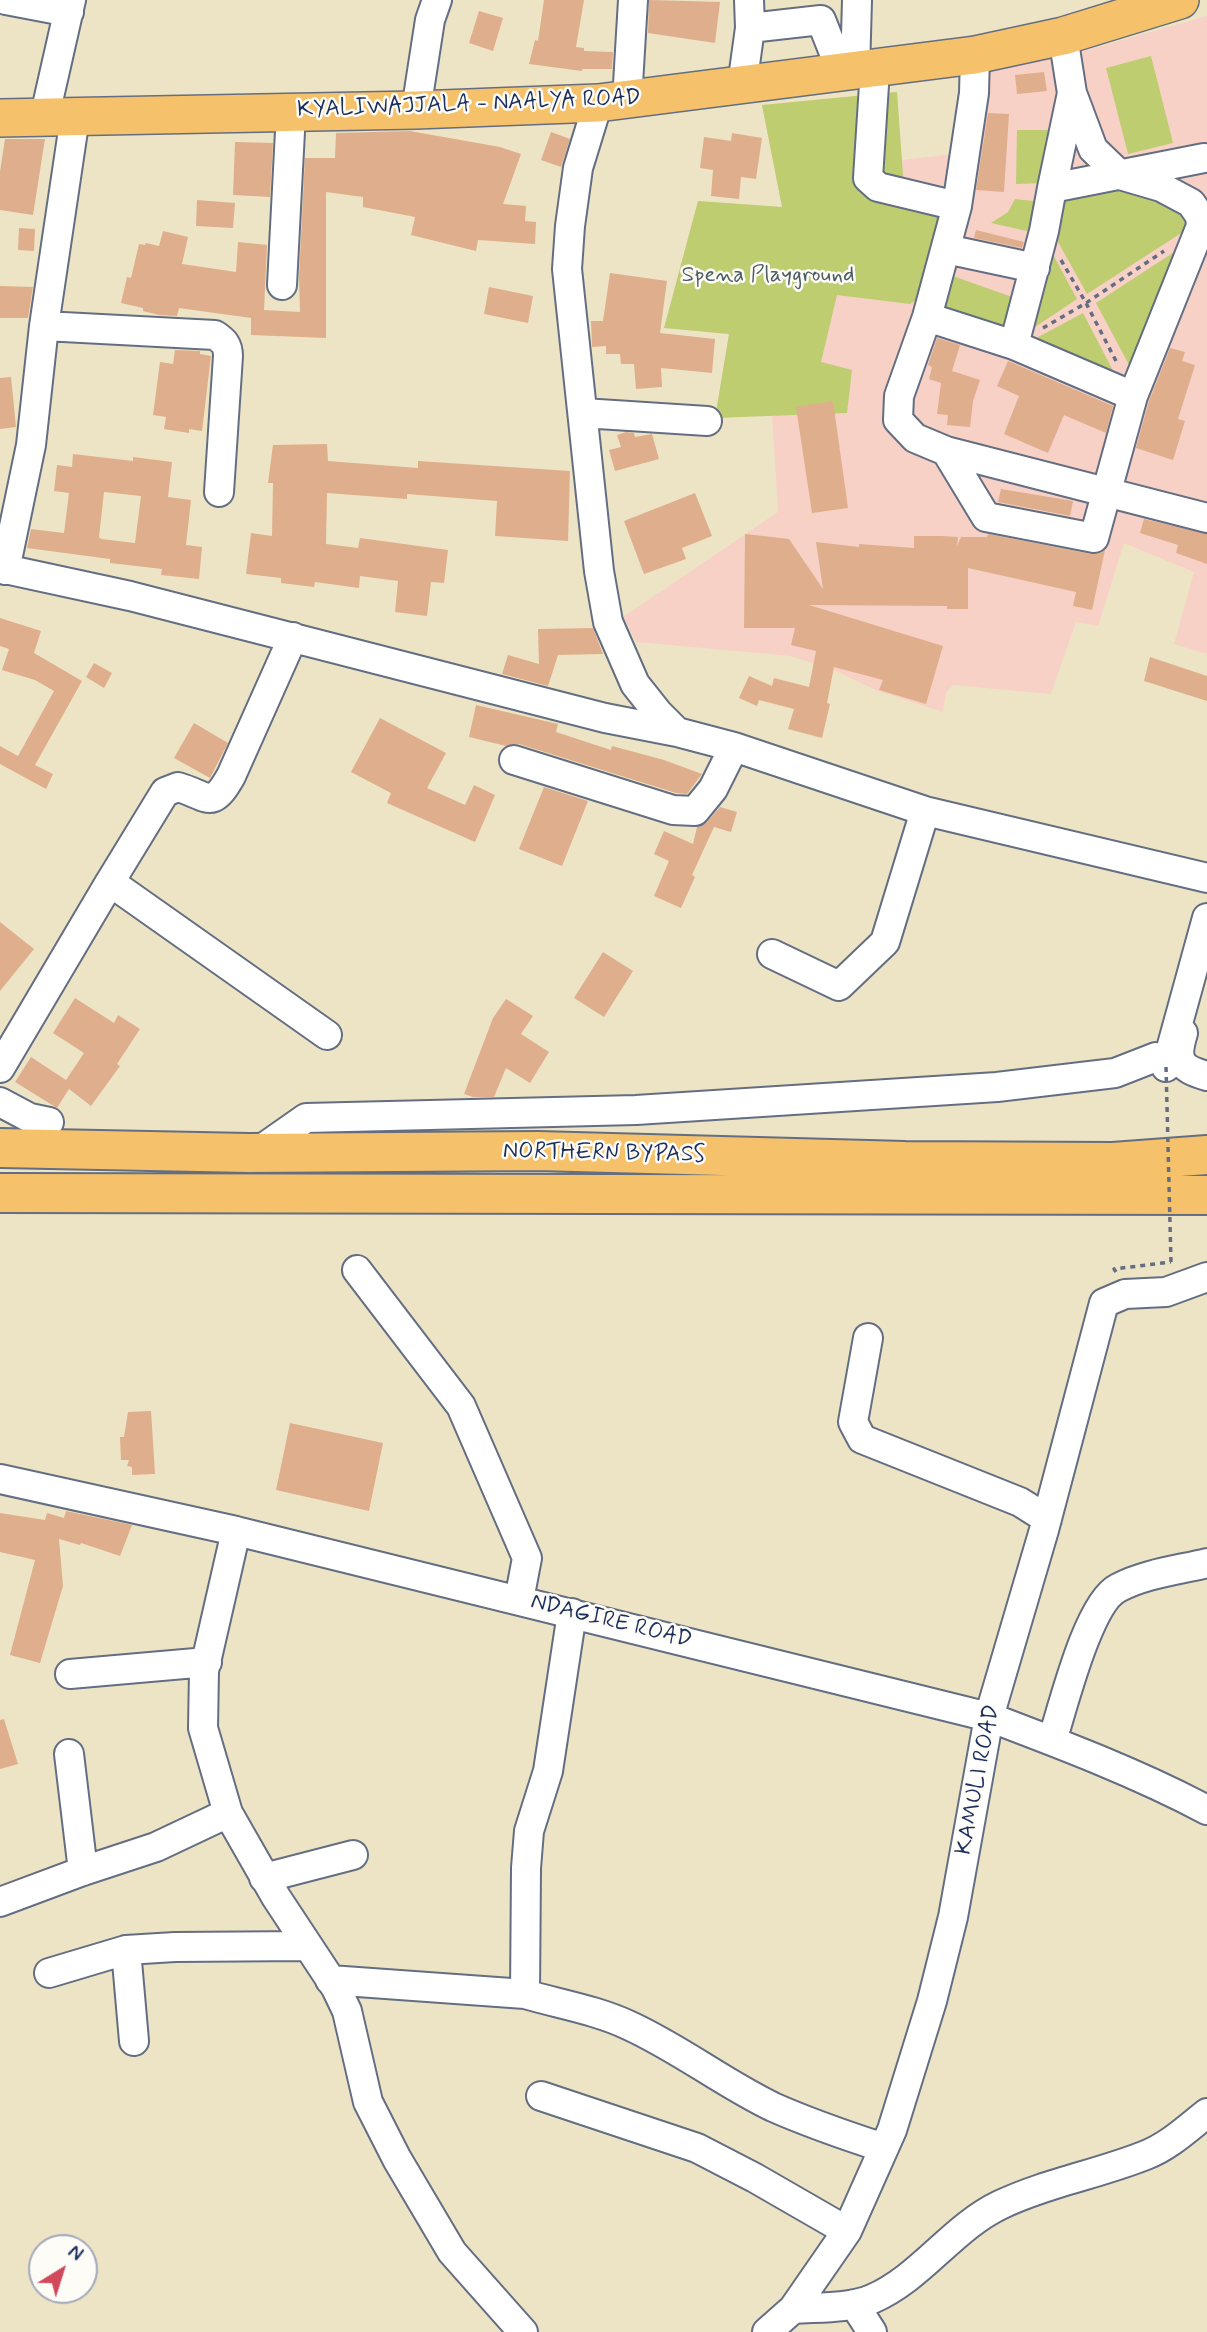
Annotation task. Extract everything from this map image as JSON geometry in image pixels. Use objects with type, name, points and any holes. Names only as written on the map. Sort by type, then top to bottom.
[{"type":"highway","name":"NORTHERN BYPASS","points":[[0,1148],[256,1153],[538,1151],[905,1161],[1113,1162],[1207,1155]]},
{"type":"highway","name":"NORTHERN BYPASS","points":[[0,1192],[1207,1195]]},
{"type":"main road","name":"KYALIWAJJALA - NAALYA ROAD","points":[[0,118],[416,110],[613,102],[975,55],[1063,36],[1160,3]]},
{"type":"street","points":[[6,0],[70,6],[44,327],[31,445],[3,569],[130,596],[606,718],[677,732],[734,747],[925,811],[1207,878]]},
{"type":"street","points":[[416,110],[430,20],[437,0]]},
{"type":"street","points":[[633,0],[613,102],[578,168],[567,269],[598,571],[608,622],[635,684],[677,732]]},
{"type":"street","points":[[742,86],[750,28],[749,0]]},
{"type":"street","points":[[857,0],[858,71],[869,178],[878,187],[957,206]]},
{"type":"street","points":[[750,28],[821,10],[858,71]]},
{"type":"street","points":[[946,451],[986,517],[1094,538],[1133,396],[1201,226],[1200,216],[1191,203],[1161,187],[1120,175],[1093,149],[1072,93],[1063,36]]},
{"type":"street","points":[[975,55],[974,93],[957,206],[927,317],[899,397],[898,420],[915,438],[946,451],[1207,518]]},
{"type":"street","points":[[1014,345],[1044,231],[1072,93]]},
{"type":"street","points":[[282,285],[291,112]]},
{"type":"street","points":[[1052,188],[1204,158]]},
{"type":"street","points":[[946,249],[1035,268]]},
{"type":"street","points":[[927,317],[1014,345],[1133,396]]},
{"type":"street","points":[[44,327],[215,335],[223,340],[228,346],[228,356],[219,492]]},
{"type":"street","points":[[583,413],[707,421]]},
{"type":"street","points":[[0,1068],[165,792],[177,787],[209,799],[216,798],[223,791],[293,637]]},
{"type":"street","points":[[514,760],[673,810],[695,811],[713,789],[734,747]]},
{"type":"street","points":[[772,954],[839,986],[885,942],[925,811]]},
{"type":"street","points":[[110,882],[327,1035]]},
{"type":"street","points":[[256,1153],[306,1118],[636,1110],[997,1087],[1115,1073],[1156,1057],[1167,1063],[1207,918]]},
{"type":"street","points":[[1182,1009],[1190,1012],[1178,1051],[1179,1059],[1191,1070],[1207,1076]]},
{"type":"street","points":[[0,1103],[30,1118],[49,1122]]},
{"type":"street","points":[[357,1270],[461,1406],[527,1558],[519,1600]]},
{"type":"street","name":"KAMULI ROAD","points":[[767,2332],[793,2309],[847,2231],[892,2130],[932,2001],[953,1917],[989,1717],[1047,1519],[1104,1303],[1125,1294],[1166,1292],[1207,1277]]},
{"type":"street","points":[[867,1338],[853,1422],[862,1439],[1020,1502],[1047,1519]]},
{"type":"street","name":"NDAGIRE ROAD","points":[[0,1479],[236,1531],[989,1717],[1167,1789],[1207,1810]]},
{"type":"street","points":[[236,1531],[206,1662],[203,1728],[228,1813],[264,1878],[347,2011],[368,2102],[397,2159],[452,2252],[523,2332]]},
{"type":"street","points":[[1052,1741],[1091,1623],[1114,1589],[1131,1582],[1207,1563]]},
{"type":"street","points":[[525,1994],[529,1831],[548,1771],[572,1613]]},
{"type":"street","points":[[70,1674],[206,1662]]},
{"type":"street","points":[[69,1754],[83,1871]]},
{"type":"street","points":[[0,1902],[156,1847],[228,1813]]},
{"type":"street","points":[[264,1878],[353,1855]]},
{"type":"street","points":[[49,1973],[126,1950],[306,1946]]},
{"type":"street","points":[[126,1950],[134,2041]]},
{"type":"street","points":[[330,1980],[525,1994],[625,2024],[668,2045],[772,2106],[839,2134],[884,2148]]},
{"type":"street","points":[[541,2096],[697,2148],[847,2231]]},
{"type":"street","points":[[793,2309],[854,2304],[871,2299],[890,2288],[969,2224],[1000,2205],[1147,2155],[1172,2141],[1207,2113]]},
{"type":"street","points":[[854,2304],[872,2332]]},
{"type":"path","points":[[1044,231],[1086,303],[1133,396]]},
{"type":"path","points":[[1014,345],[1086,303],[1166,249]]},
{"type":"path","points":[[1167,1063],[1171,1262]]},
{"type":"shaded area","points":[[1207,16],[1207,654],[1174,644],[1194,572],[1124,543],[1098,626],[1076,622],[1051,694],[953,685],[946,693],[943,712],[878,691],[836,671],[791,656],[636,642],[623,617],[778,512],[772,415],[715,418],[729,334],[664,328],[698,201],[782,207],[762,105],[897,92],[901,160],[955,154],[961,71],[1055,57],[1080,75],[1080,52]]},
{"type":"green space","points":[[1151,56],[1173,143],[1128,154],[1106,68]]},
{"type":"green space","name":"Spena Playground","points":[[897,92],[905,203],[951,207],[927,293],[910,304],[837,295],[821,362],[852,370],[847,413],[715,418],[729,334],[664,328],[698,201],[782,207],[762,105]]},
{"type":"green space","points":[[1017,130],[1053,130],[1044,183],[1016,184]]},
{"type":"green space","points":[[1125,184],[1180,203],[1192,226],[1087,294],[1053,233],[1061,194]]},
{"type":"green space","points":[[1015,199],[1042,202],[1031,232],[991,223],[1008,212]]},
{"type":"green space","points":[[1185,245],[1136,378],[1096,303]]},
{"type":"green space","points":[[1049,247],[1077,299],[1023,335]]},
{"type":"green space","points":[[947,274],[1018,299],[1006,334],[935,309]]},
{"type":"green space","points":[[1083,313],[1121,386],[1027,343]]},
{"type":"building","points":[[544,0],[584,0],[576,47],[584,48],[584,51],[613,52],[612,69],[582,71],[529,64],[535,40],[538,41]]},
{"type":"building","points":[[649,0],[720,2],[715,43],[648,33]]},
{"type":"building","points":[[479,11],[503,18],[493,51],[469,43]]},
{"type":"building","points":[[1044,72],[1047,91],[1017,94],[1015,75]]},
{"type":"building","points":[[988,113],[1009,114],[1004,192],[976,190]]},
{"type":"building","points":[[410,131],[500,147],[521,154],[503,204],[526,206],[525,221],[536,222],[535,244],[478,240],[476,251],[411,235],[415,217],[363,207],[363,197],[326,192],[326,338],[251,335],[251,318],[179,308],[177,316],[159,315],[121,303],[127,277],[131,278],[139,244],[159,246],[163,231],[188,237],[182,264],[236,272],[238,242],[267,245],[264,310],[300,312],[299,277],[305,158],[335,158],[336,133]]},
{"type":"building","points":[[551,132],[570,139],[561,167],[541,160]]},
{"type":"building","points":[[732,133],[762,138],[756,179],[741,177],[739,199],[711,196],[713,170],[700,168],[704,137],[731,141]]},
{"type":"building","points":[[5,139],[45,139],[33,215],[0,210],[0,172]]},
{"type":"building","points":[[235,142],[273,143],[270,197],[233,195]]},
{"type":"building","points":[[197,200],[235,203],[233,228],[196,226]]},
{"type":"building","points":[[19,228],[35,229],[34,251],[18,250]]},
{"type":"building","points":[[976,230],[1024,242],[1022,248],[974,238]]},
{"type":"building","points":[[610,273],[667,281],[660,333],[715,339],[712,373],[661,368],[662,387],[636,389],[634,364],[621,364],[620,354],[606,354],[606,346],[592,347],[591,321],[603,321]]},
{"type":"building","points":[[0,286],[33,287],[28,318],[0,318]]},
{"type":"building","points":[[489,287],[533,296],[528,323],[484,314]]},
{"type":"building","points":[[937,338],[960,345],[952,371],[980,380],[973,401],[970,427],[947,425],[948,415],[937,414],[941,383],[929,379],[932,367],[928,365]]},
{"type":"building","points":[[1170,348],[1185,352],[1182,361],[1195,365],[1178,419],[1185,421],[1173,460],[1136,448],[1149,401]]},
{"type":"building","points":[[175,350],[200,351],[200,354],[211,356],[202,431],[189,429],[189,433],[164,429],[166,417],[153,415],[160,362],[173,364]]},
{"type":"building","points":[[1008,361],[1113,406],[1106,433],[1064,415],[1048,453],[1004,434],[1019,396],[997,386]]},
{"type":"building","points":[[11,377],[16,427],[0,429],[0,378]]},
{"type":"building","points":[[833,401],[848,508],[812,513],[796,407]]},
{"type":"building","points":[[634,433],[635,437],[652,434],[659,459],[615,471],[609,450],[621,447],[617,435]]},
{"type":"building","points":[[327,444],[328,461],[418,468],[418,461],[570,471],[568,541],[495,536],[497,501],[407,494],[407,499],[327,493],[326,544],[358,548],[360,538],[448,550],[444,583],[431,582],[427,616],[395,612],[398,581],[360,576],[359,588],[315,582],[314,587],[281,583],[281,578],[246,574],[251,533],[272,536],[273,483],[268,483],[273,445]]},
{"type":"building","points":[[73,454],[133,461],[133,457],[172,462],[168,497],[191,500],[186,545],[202,547],[199,579],[161,575],[162,569],[110,563],[110,559],[27,548],[31,529],[64,533],[69,493],[54,491],[57,465],[72,467]],"holes":[[[104,492],[141,496],[135,543],[101,539],[99,537]]]},
{"type":"building","points":[[1001,489],[1073,501],[1070,516],[998,502]]},
{"type":"building","points":[[695,493],[712,536],[682,548],[686,559],[644,574],[624,521]]},
{"type":"building","points":[[1144,519],[1207,534],[1207,564],[1176,553],[1178,545],[1140,533]]},
{"type":"building","points":[[745,534],[789,539],[823,589],[816,542],[859,547],[859,544],[914,548],[914,536],[941,536],[958,537],[957,546],[961,537],[987,537],[988,534],[1091,554],[1105,550],[1092,610],[1073,606],[1076,592],[968,568],[968,609],[947,609],[947,606],[809,605],[943,646],[926,704],[879,690],[883,680],[834,667],[827,703],[830,704],[822,738],[788,729],[794,709],[759,700],[757,706],[739,698],[749,676],[772,686],[774,678],[809,687],[816,651],[791,645],[795,628],[744,628]]},
{"type":"building","points":[[0,618],[41,631],[34,653],[82,681],[35,765],[53,774],[46,789],[0,764],[0,746],[18,756],[54,691],[35,680],[2,670],[9,649],[0,646]]},
{"type":"building","points":[[593,628],[603,654],[558,655],[548,686],[502,674],[508,655],[539,664],[538,629]]},
{"type":"building","points":[[1150,657],[1207,676],[1207,701],[1144,681]]},
{"type":"building","points":[[94,663],[112,673],[104,688],[86,677]]},
{"type":"building","points":[[476,705],[558,724],[556,732],[611,750],[612,746],[664,760],[702,774],[687,794],[676,793],[519,744],[506,746],[469,737]]},
{"type":"building","points":[[380,718],[446,753],[427,788],[465,805],[474,785],[495,795],[475,842],[387,803],[391,793],[351,772]]},
{"type":"building","points":[[194,723],[228,743],[210,778],[174,758]]},
{"type":"building","points":[[544,787],[588,801],[562,866],[519,849]]},
{"type":"building","points":[[720,807],[737,812],[731,832],[714,827],[692,875],[695,877],[681,908],[654,896],[669,861],[654,854],[664,831],[693,844],[697,827],[707,822]]},
{"type":"building","points":[[0,922],[34,949],[0,991]]},
{"type":"building","points":[[603,952],[633,971],[604,1017],[574,998]]},
{"type":"building","points":[[75,998],[114,1023],[118,1015],[140,1029],[117,1064],[120,1066],[91,1106],[69,1089],[57,1108],[15,1082],[31,1057],[66,1080],[84,1053],[53,1033]]},
{"type":"building","points":[[506,999],[533,1016],[521,1034],[549,1052],[530,1083],[506,1068],[494,1097],[464,1094],[493,1018]]},
{"type":"building","points":[[151,1411],[155,1474],[132,1475],[132,1467],[127,1466],[129,1460],[121,1460],[120,1437],[124,1437],[128,1412]]},
{"type":"building","points":[[290,1423],[383,1443],[369,1511],[276,1490]]},
{"type":"building","points":[[66,1511],[132,1525],[120,1556],[59,1539],[63,1586],[40,1663],[10,1655],[35,1560],[0,1552],[0,1513],[45,1520],[47,1513],[64,1518]]},
{"type":"building","points":[[4,1719],[18,1764],[0,1769],[0,1720]]}]
